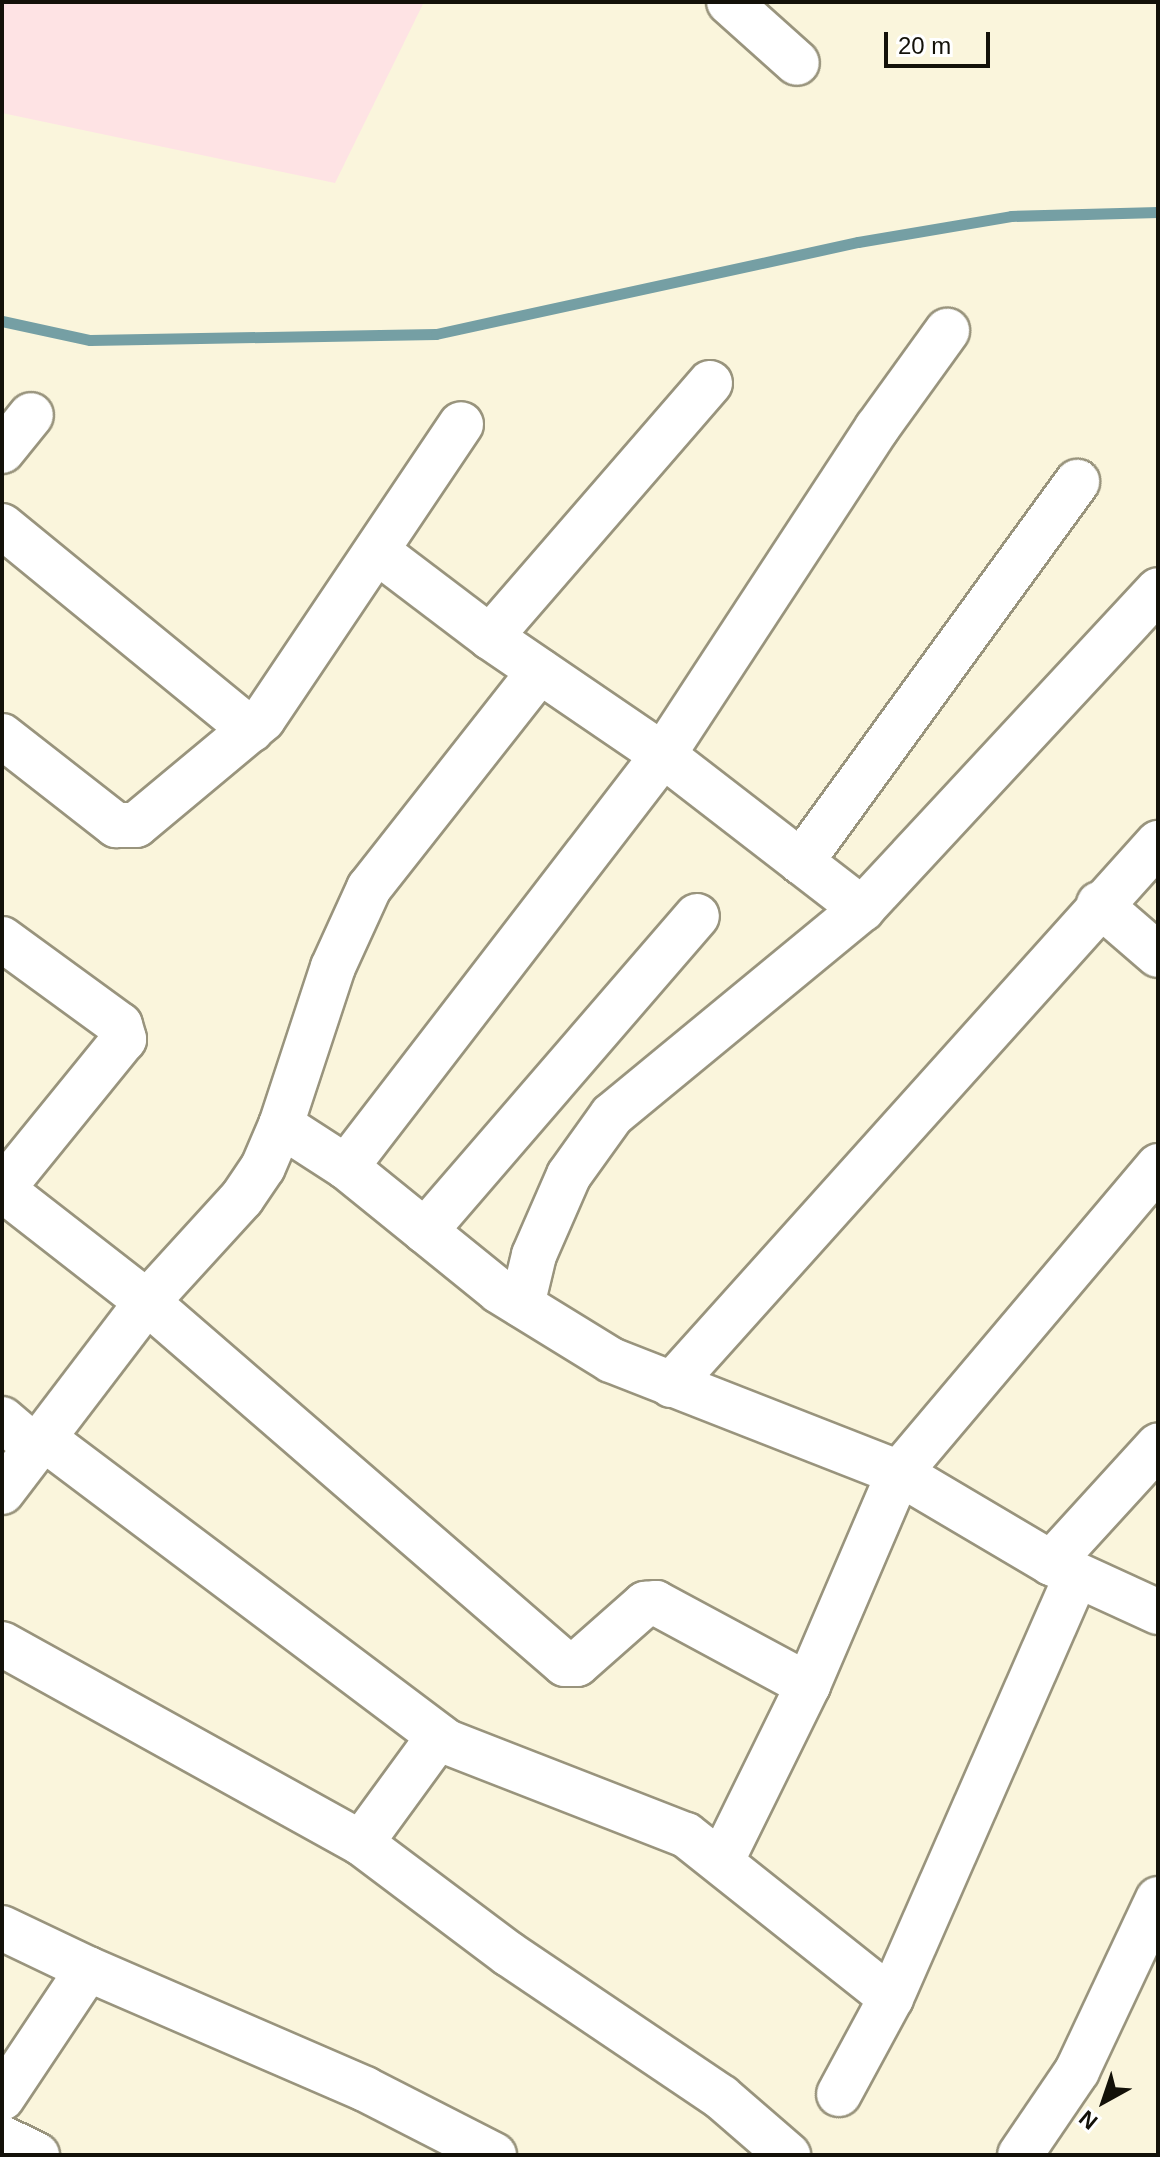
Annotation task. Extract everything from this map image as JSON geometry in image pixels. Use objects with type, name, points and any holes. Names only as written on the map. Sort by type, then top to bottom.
[{"type":"street","points":[[729,2],[797,63]]},
{"type":"street","points":[[346,1167],[663,755],[877,428],[947,331]]},
{"type":"street","points":[[490,637],[710,383]]},
{"type":"street","points":[[2,451],[31,415]]},
{"type":"street","points":[[2,736],[122,828],[136,825],[251,730],[378,552],[461,424]]},
{"type":"street","points":[[801,862],[1077,482]]},
{"type":"street","points":[[2,526],[251,730]]},
{"type":"street","points":[[378,552],[490,637],[663,755],[862,909]]},
{"type":"street","points":[[522,1305],[534,1255],[569,1175],[612,1115],[862,909],[1158,590]]},
{"type":"street","points":[[2,1492],[147,1302],[242,1198],[263,1167],[281,1125],[333,967],[369,888],[540,671]]},
{"type":"street","points":[[671,1385],[1099,904],[1158,843]]},
{"type":"street","points":[[1099,904],[1158,955]]},
{"type":"street","points":[[425,1231],[697,916]]},
{"type":"street","points":[[2,939],[120,1025],[124,1039],[2,1189],[147,1302],[565,1664],[577,1664],[645,1604],[656,1603],[808,1685]]},
{"type":"street","points":[[281,1125],[346,1167],[522,1305],[611,1360],[899,1473],[1064,1569],[1158,1612]]},
{"type":"street","points":[[721,1862],[808,1685],[899,1473],[1158,1166]]},
{"type":"street","points":[[2,1419],[439,1736],[686,1835],[891,1998]]},
{"type":"street","points":[[839,2094],[891,1998],[1064,1569],[1158,1446]]},
{"type":"street","points":[[2,1644],[361,1843],[509,1954],[721,2097],[788,2155]]},
{"type":"street","points":[[361,1843],[439,1736]]},
{"type":"street","points":[[1020,2155],[1077,2071],[1158,1899]]},
{"type":"street","points":[[2,1928],[88,1969],[365,2089],[494,2155]]},
{"type":"street","points":[[2,2098],[88,1969]]},
{"type":"street","points":[[2,2138],[37,2155]]},
{"type":"shaded area","points":[[2,2],[424,2],[335,183],[2,113]]},
{"type":"waterway","points":[[2,321],[90,340],[436,334],[858,242],[1011,216],[1158,212]]}]
